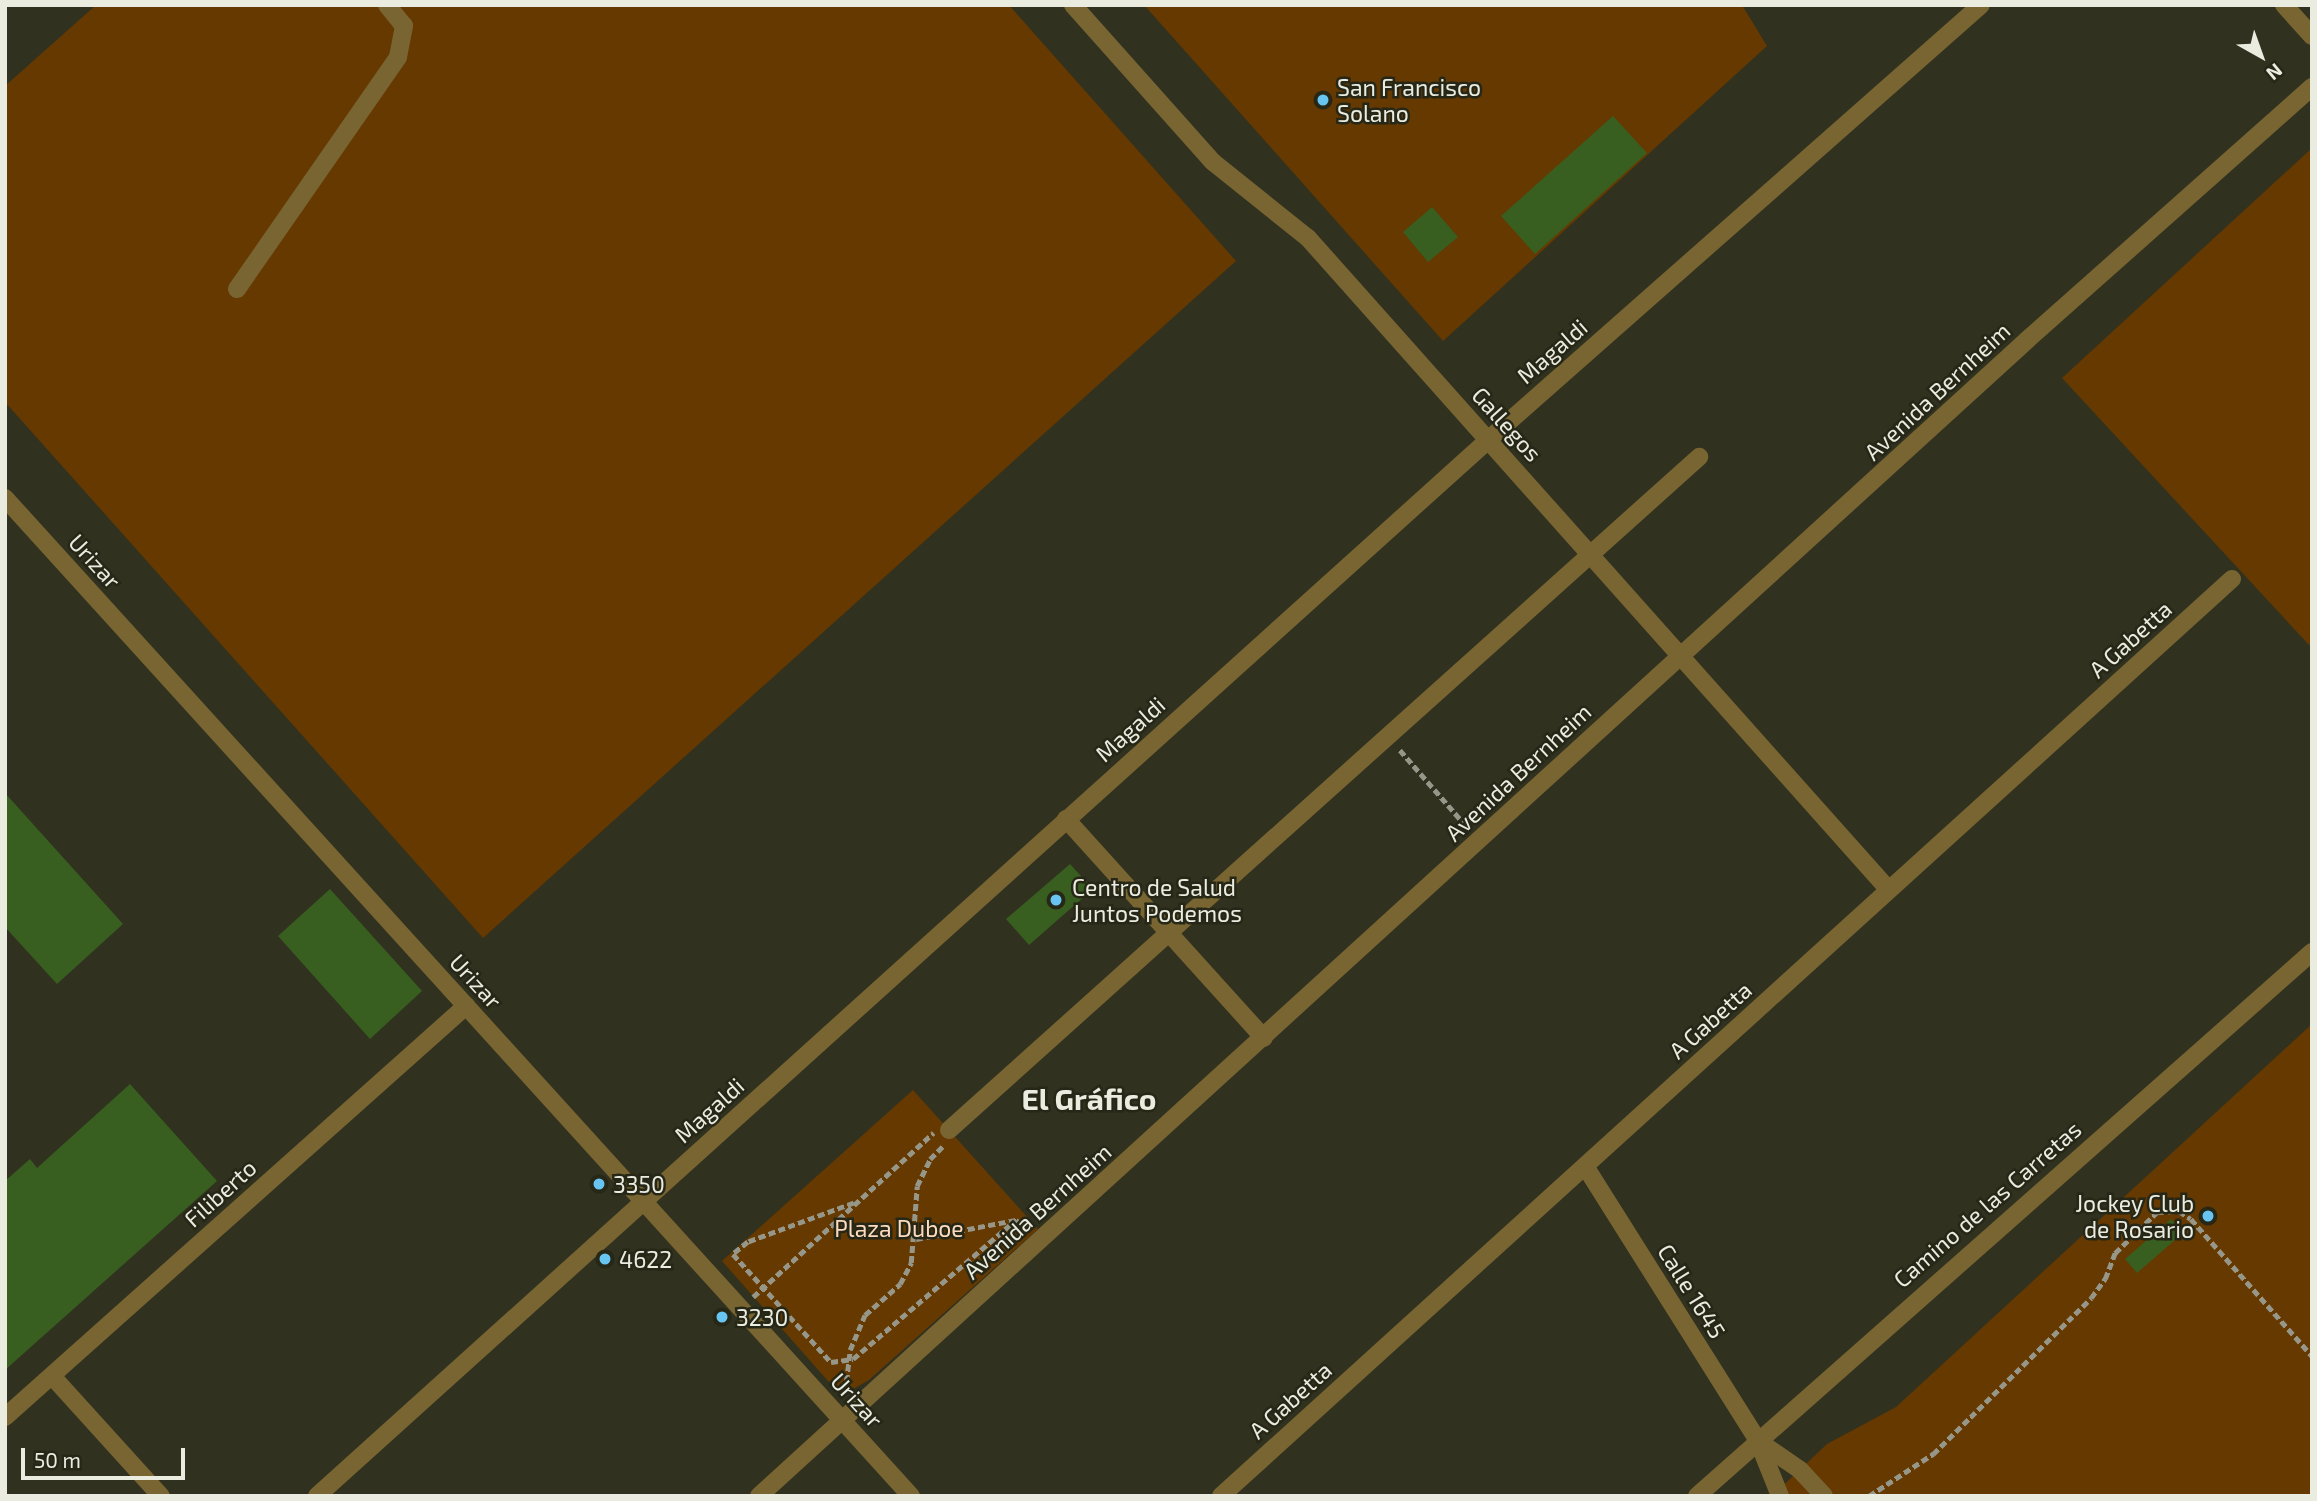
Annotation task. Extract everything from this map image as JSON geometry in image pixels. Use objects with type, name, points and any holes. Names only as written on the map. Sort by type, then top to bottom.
[{"type":"street","points":[[237,289],[398,57],[404,26],[387,5]]},
{"type":"street","name":"Gallegos","points":[[1073,5],[1213,162],[1308,238],[1889,890]]},
{"type":"street","name":"Magaldi","points":[[317,1496],[1488,440],[1980,5]]},
{"type":"street","points":[[2284,5],[2312,36]]},
{"type":"street","name":"Avenida Bernheim","points":[[759,1496],[1680,656],[2312,87]]},
{"type":"street","points":[[949,1130],[1699,457]]},
{"type":"street","name":"Urizar","points":[[5,498],[911,1496]]},
{"type":"street","name":"A Gabetta","points":[[1221,1496],[2232,579]]},
{"type":"street","points":[[1066,819],[1264,1038]]},
{"type":"street","name":"Camino de las Carretas","points":[[1697,1496],[2312,952]]},
{"type":"street","name":"Filiberto","points":[[5,1417],[466,1006]]},
{"type":"street","name":"Calle 1645","points":[[1585,1166],[1758,1441]]},
{"type":"street","points":[[52,1376],[161,1496]]},
{"type":"street","points":[[1758,1441],[1780,1496]]},
{"type":"street","points":[[1758,1441],[1800,1470],[1824,1496]]},
{"type":"path","points":[[1388,736],[1479,841]]},
{"type":"path","points":[[740,1308],[935,1130],[949,1130],[917,1186],[916,1239],[900,1284],[865,1315],[849,1360],[843,1421]]},
{"type":"path","points":[[858,1201],[748,1242],[733,1254],[831,1362],[849,1360],[1016,1220],[916,1239]]},
{"type":"path","points":[[1869,1496],[1933,1454],[2091,1298],[2105,1279],[2115,1253],[2157,1212],[2179,1211],[2191,1219],[2312,1356]]},
{"type":"green space","points":[[96,5],[1009,5],[1236,261],[483,938],[5,402],[5,86]]},
{"type":"green space","points":[[1144,5],[1742,5],[1767,46],[1443,341]]},
{"type":"green space","points":[[2312,148],[2312,643],[2309,645],[2062,378]]},
{"type":"green space","name":"Jockey Club de Rosario","points":[[2312,1024],[2312,1496],[1772,1496],[1827,1444],[1896,1407]]},
{"type":"green space","name":"Plaza Duboe","points":[[913,1090],[1038,1229],[869,1380],[855,1388],[840,1387],[828,1381],[722,1261]]},
{"type":"building","points":[[1613,116],[1647,153],[1535,254],[1501,216]]},
{"type":"building","points":[[1432,207],[1458,237],[1428,262],[1403,232]]},
{"type":"building","points":[[5,793],[123,924],[57,984],[5,927]]},
{"type":"building","points":[[1070,864],[1093,889],[1029,945],[1006,919]]},
{"type":"building","points":[[330,889],[422,991],[370,1039],[278,936]]},
{"type":"building","points":[[130,1084],[217,1181],[5,1370],[5,1181],[30,1159],[37,1168]]},
{"type":"building","points":[[2171,1219],[2183,1233],[2137,1273],[2125,1259]]},
{"type":"place","name":"San Francisco Solano","points":[[1323,100]]},
{"type":"place","name":"Centro de Salud Juntos Podemos","points":[[1056,900]]},
{"type":"place","name":"3350","points":[[599,1184]]},
{"type":"place","name":"Jockey Club de Rosario","points":[[2208,1216]]},
{"type":"place","name":"4622","points":[[605,1259]]},
{"type":"place","name":"3230","points":[[722,1317]]},
{"type":"district","name":"El Gráfico","points":[[1089,1098]]}]
